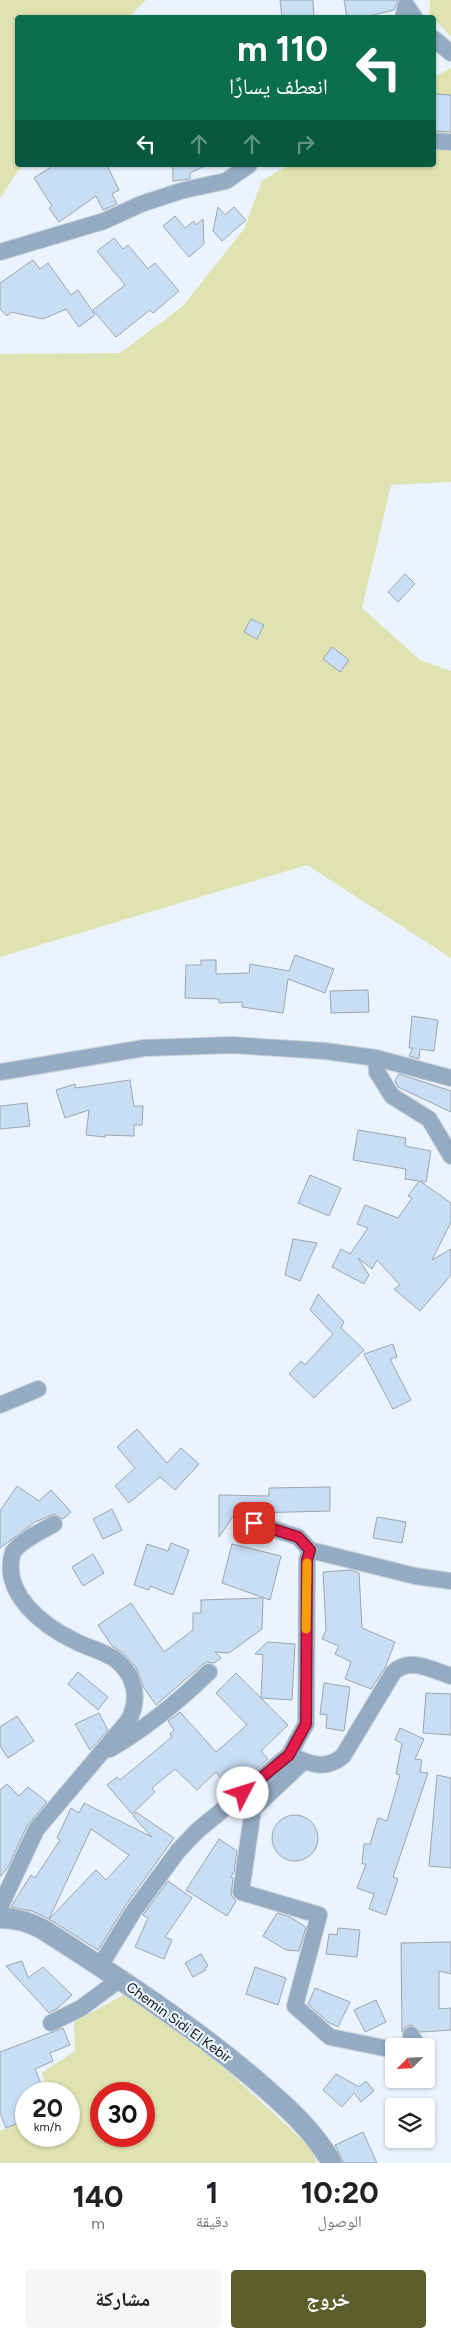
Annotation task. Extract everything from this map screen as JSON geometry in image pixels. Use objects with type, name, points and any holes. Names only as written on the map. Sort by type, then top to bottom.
[{"type":"street","points":[[404,15],[406,5],[413,15]]},
{"type":"street","points":[[436,41],[451,53]]},
{"type":"street","points":[[436,141],[451,142]]},
{"type":"street","points":[[0,252],[104,221],[142,204],[184,190],[226,181],[246,167]]},
{"type":"street","points":[[0,1072],[154,1047],[232,1045],[325,1051],[376,1058],[451,1078]]},
{"type":"street","points":[[376,1058],[377,1072],[392,1096],[429,1119],[451,1156]]},
{"type":"street","points":[[0,1405],[38,1389]]},
{"type":"street","points":[[254,1523],[298,1537],[310,1550],[415,1576],[451,1581]]},
{"type":"street","points":[[0,1907],[36,1830],[102,1754],[133,1713],[136,1695],[129,1676],[123,1667],[106,1654],[76,1642],[30,1617],[20,1608],[7,1588],[6,1569],[13,1552],[19,1546],[54,1524]]},
{"type":"street","points":[[310,1550],[307,1560],[306,1724],[296,1758],[253,1808],[241,1892],[319,1915],[295,2006],[330,2037],[385,2048]]},
{"type":"street","points":[[296,1758],[317,1766],[324,1766],[343,1756],[393,1673],[400,1667],[414,1664],[451,1676]]},
{"type":"street","points":[[102,1754],[141,1732],[209,1672]]},
{"type":"street","points":[[100,1966],[133,1912],[178,1852],[197,1831],[296,1758]]},
{"type":"street","name":"Chemin Sidi El Kebir","points":[[0,1918],[29,1922],[100,1966],[221,2050],[300,2118],[321,2144],[332,2163]]},
{"type":"street","points":[[51,2023],[80,2008],[119,1980]]},
{"type":"green space","points":[[0,0],[146,0],[131,15],[15,15],[15,167],[21,167],[0,198]]},
{"type":"green space","points":[[430,0],[451,0],[451,37],[436,21],[436,15],[429,13]]},
{"type":"green space","points":[[451,68],[451,482],[391,485],[362,608],[420,660],[451,671],[451,958],[307,865],[0,957],[0,354],[120,353],[182,307],[244,229],[262,181],[285,167],[436,167],[436,76]]},
{"type":"green space","points":[[127,1993],[207,2052],[310,2147],[317,2163],[0,2163],[0,2131],[15,2125],[15,2147],[80,2147],[80,2082],[45,2082],[42,2073],[75,2051],[74,2022]]},
{"type":"building","points":[[280,0],[313,0],[314,15],[282,15]]},
{"type":"building","points":[[344,0],[398,0],[394,10],[373,15],[346,15]]},
{"type":"building","points":[[436,94],[451,95],[451,132],[436,131]]},
{"type":"building","points":[[51,167],[108,167],[119,190],[112,194],[117,204],[103,210],[96,196],[59,222],[49,208],[52,206],[34,178]]},
{"type":"building","points":[[172,167],[203,167],[190,173],[190,179],[173,181]]},
{"type":"building","points":[[218,207],[225,215],[234,207],[246,220],[222,241],[213,231]]},
{"type":"building","points":[[175,216],[185,228],[194,221],[196,225],[203,219],[204,244],[189,257],[163,226]]},
{"type":"building","points":[[114,238],[123,249],[128,245],[148,269],[155,263],[179,291],[153,313],[150,310],[116,337],[93,310],[125,285],[97,251]]},
{"type":"building","points":[[33,260],[40,269],[48,263],[71,295],[78,290],[95,315],[79,327],[66,309],[43,319],[11,312],[7,316],[0,309],[0,283]]},
{"type":"building","points":[[405,574],[415,584],[398,602],[388,592]]},
{"type":"building","points":[[251,619],[264,625],[257,639],[244,632]]},
{"type":"building","points":[[332,647],[349,660],[340,672],[323,659]]},
{"type":"building","points":[[295,955],[334,969],[325,993],[288,979],[283,1013],[242,1007],[242,1002],[219,1003],[219,999],[185,998],[186,965],[201,965],[201,960],[216,960],[216,974],[249,973],[250,964],[289,971]]},
{"type":"building","points":[[368,990],[369,1012],[331,1013],[330,991]]},
{"type":"building","points":[[412,1016],[438,1020],[434,1051],[420,1049],[419,1059],[409,1056],[413,1048],[409,1048]]},
{"type":"building","points":[[399,1074],[451,1091],[451,1112],[398,1087],[395,1081]]},
{"type":"building","points":[[130,1080],[134,1106],[143,1106],[142,1125],[134,1125],[134,1136],[105,1135],[105,1137],[86,1135],[89,1110],[65,1118],[56,1090],[75,1084],[76,1088]]},
{"type":"building","points":[[27,1103],[30,1126],[0,1129],[0,1106]]},
{"type":"building","points":[[358,1130],[406,1138],[405,1146],[431,1151],[426,1182],[420,1181],[451,1203],[451,1222],[432,1260],[451,1249],[451,1275],[420,1311],[394,1289],[400,1285],[377,1260],[372,1269],[358,1258],[369,1275],[364,1284],[332,1267],[341,1249],[350,1254],[368,1228],[357,1224],[365,1205],[398,1218],[412,1198],[408,1196],[419,1181],[405,1179],[406,1169],[353,1160]]},
{"type":"building","points":[[310,1175],[341,1188],[329,1216],[298,1203]]},
{"type":"building","points":[[293,1239],[317,1243],[300,1281],[285,1275]]},
{"type":"building","points":[[318,1294],[344,1322],[341,1328],[364,1350],[314,1398],[289,1374],[301,1361],[305,1365],[333,1334],[310,1310]]},
{"type":"building","points":[[393,1344],[397,1357],[390,1359],[411,1400],[393,1409],[364,1354]]},
{"type":"building","points":[[137,1429],[167,1463],[181,1448],[199,1464],[175,1490],[160,1477],[129,1503],[115,1486],[135,1468],[117,1447]]},
{"type":"building","points":[[17,1486],[39,1501],[51,1490],[71,1512],[63,1519],[54,1514],[35,1522],[0,1548],[0,1511]]},
{"type":"building","points":[[330,1487],[330,1511],[252,1513],[247,1516],[244,1524],[237,1523],[242,1503],[219,1537],[219,1495],[269,1496],[269,1488]]},
{"type":"building","points":[[112,1509],[122,1530],[103,1539],[93,1519]]},
{"type":"building","points":[[377,1517],[406,1522],[402,1543],[373,1538]]},
{"type":"building","points":[[171,1543],[189,1550],[173,1595],[150,1586],[149,1590],[134,1585],[147,1544],[168,1551]]},
{"type":"building","points":[[232,1544],[281,1556],[270,1600],[222,1583]]},
{"type":"building","points":[[93,1554],[104,1573],[83,1586],[72,1567]]},
{"type":"building","points":[[351,1570],[359,1573],[362,1628],[395,1642],[385,1668],[371,1689],[345,1679],[351,1662],[335,1654],[339,1646],[322,1639],[326,1630],[323,1572]]},
{"type":"building","points":[[263,1598],[262,1629],[229,1653],[215,1652],[221,1658],[214,1663],[207,1662],[202,1665],[156,1705],[144,1688],[136,1667],[123,1653],[112,1646],[98,1625],[131,1603],[164,1652],[193,1630],[193,1613],[201,1613],[201,1600]]},
{"type":"building","points":[[267,1642],[295,1644],[292,1700],[261,1698],[263,1655],[255,1654]]},
{"type":"building","points":[[78,1672],[108,1697],[98,1710],[68,1684]]},
{"type":"building","points":[[236,1673],[288,1725],[261,1751],[268,1759],[231,1790],[216,1772],[197,1790],[175,1769],[152,1788],[155,1792],[132,1814],[107,1785],[117,1777],[120,1780],[172,1737],[170,1734],[174,1730],[168,1721],[180,1712],[216,1752],[247,1725],[216,1693]]},
{"type":"building","points":[[324,1683],[350,1687],[344,1731],[326,1728],[327,1715],[320,1714]]},
{"type":"building","points":[[426,1693],[451,1694],[451,1735],[423,1733]]},
{"type":"building","points":[[99,1713],[108,1730],[90,1750],[75,1724]]},
{"type":"building","points":[[17,1716],[34,1741],[8,1758],[0,1746],[0,1727]]},
{"type":"building","points":[[400,1728],[424,1739],[415,1759],[422,1760],[420,1772],[428,1773],[393,1877],[398,1879],[386,1915],[369,1909],[374,1894],[357,1888],[366,1864],[362,1864],[364,1844],[370,1844],[378,1818],[387,1821],[400,1775],[396,1774],[402,1743],[395,1740]]},
{"type":"building","points":[[437,1775],[451,1778],[451,1868],[429,1866]]},
{"type":"building","points":[[7,1784],[19,1796],[28,1787],[47,1802],[27,1826],[8,1867],[0,1877],[0,1790]]},
{"type":"building","points":[[84,1803],[152,1837],[133,1816],[136,1812],[174,1838],[125,1906],[98,1950],[49,1919],[32,1911],[11,1907],[31,1875],[35,1878],[60,1840],[57,1838],[71,1808],[79,1813]],"holes":[[[91,1829],[129,1855],[106,1880],[96,1870],[49,1919]]]},
{"type":"building","points":[[295,1815],[308,1819],[314,1825],[318,1838],[314,1851],[308,1857],[295,1861],[282,1857],[276,1851],[272,1838],[276,1825],[282,1819]]},
{"type":"building","points":[[219,1839],[237,1851],[234,1872],[231,1877],[233,1878],[231,1895],[236,1901],[227,1916],[186,1890]]},
{"type":"building","points":[[168,1881],[192,1898],[165,1937],[172,1940],[164,1959],[135,1947],[148,1918],[143,1915]]},
{"type":"building","points":[[277,1913],[290,1917],[306,1927],[299,1951],[286,1950],[263,1936]]},
{"type":"building","points":[[338,1928],[360,1930],[357,1957],[326,1954],[329,1934],[337,1935]]},
{"type":"building","points":[[451,1942],[451,1974],[439,1971],[439,2009],[451,2008],[451,2030],[421,2032],[411,2025],[405,2027],[402,2032],[401,1943]]},
{"type":"building","points":[[201,1954],[208,1966],[205,1968],[206,1970],[193,1977],[185,1963]]},
{"type":"building","points":[[22,1961],[28,1978],[43,1967],[72,1995],[58,2008],[49,2013],[6,1966]]},
{"type":"building","points":[[255,1967],[286,1978],[278,2005],[246,1994]]},
{"type":"building","points":[[315,1988],[350,2002],[338,2027],[328,2022],[308,2004]]},
{"type":"building","points":[[376,2000],[386,2022],[365,2032],[354,2010]]},
{"type":"building","points":[[63,2028],[70,2045],[50,2053],[53,2061],[35,2069],[40,2082],[15,2082],[15,2124],[6,2128],[0,2113],[0,2052]]},
{"type":"building","points":[[336,2074],[359,2087],[366,2081],[374,2091],[361,2102],[354,2093],[342,2107],[323,2090]]},
{"type":"building","points":[[363,2132],[377,2163],[344,2163],[335,2145]]},
{"type":"slow traffic","points":[[306,1629],[307,1563]]},
{"type":"route","points":[[243,1793],[289,1755],[306,1724],[307,1560],[310,1550],[298,1537],[254,1523]]}]
